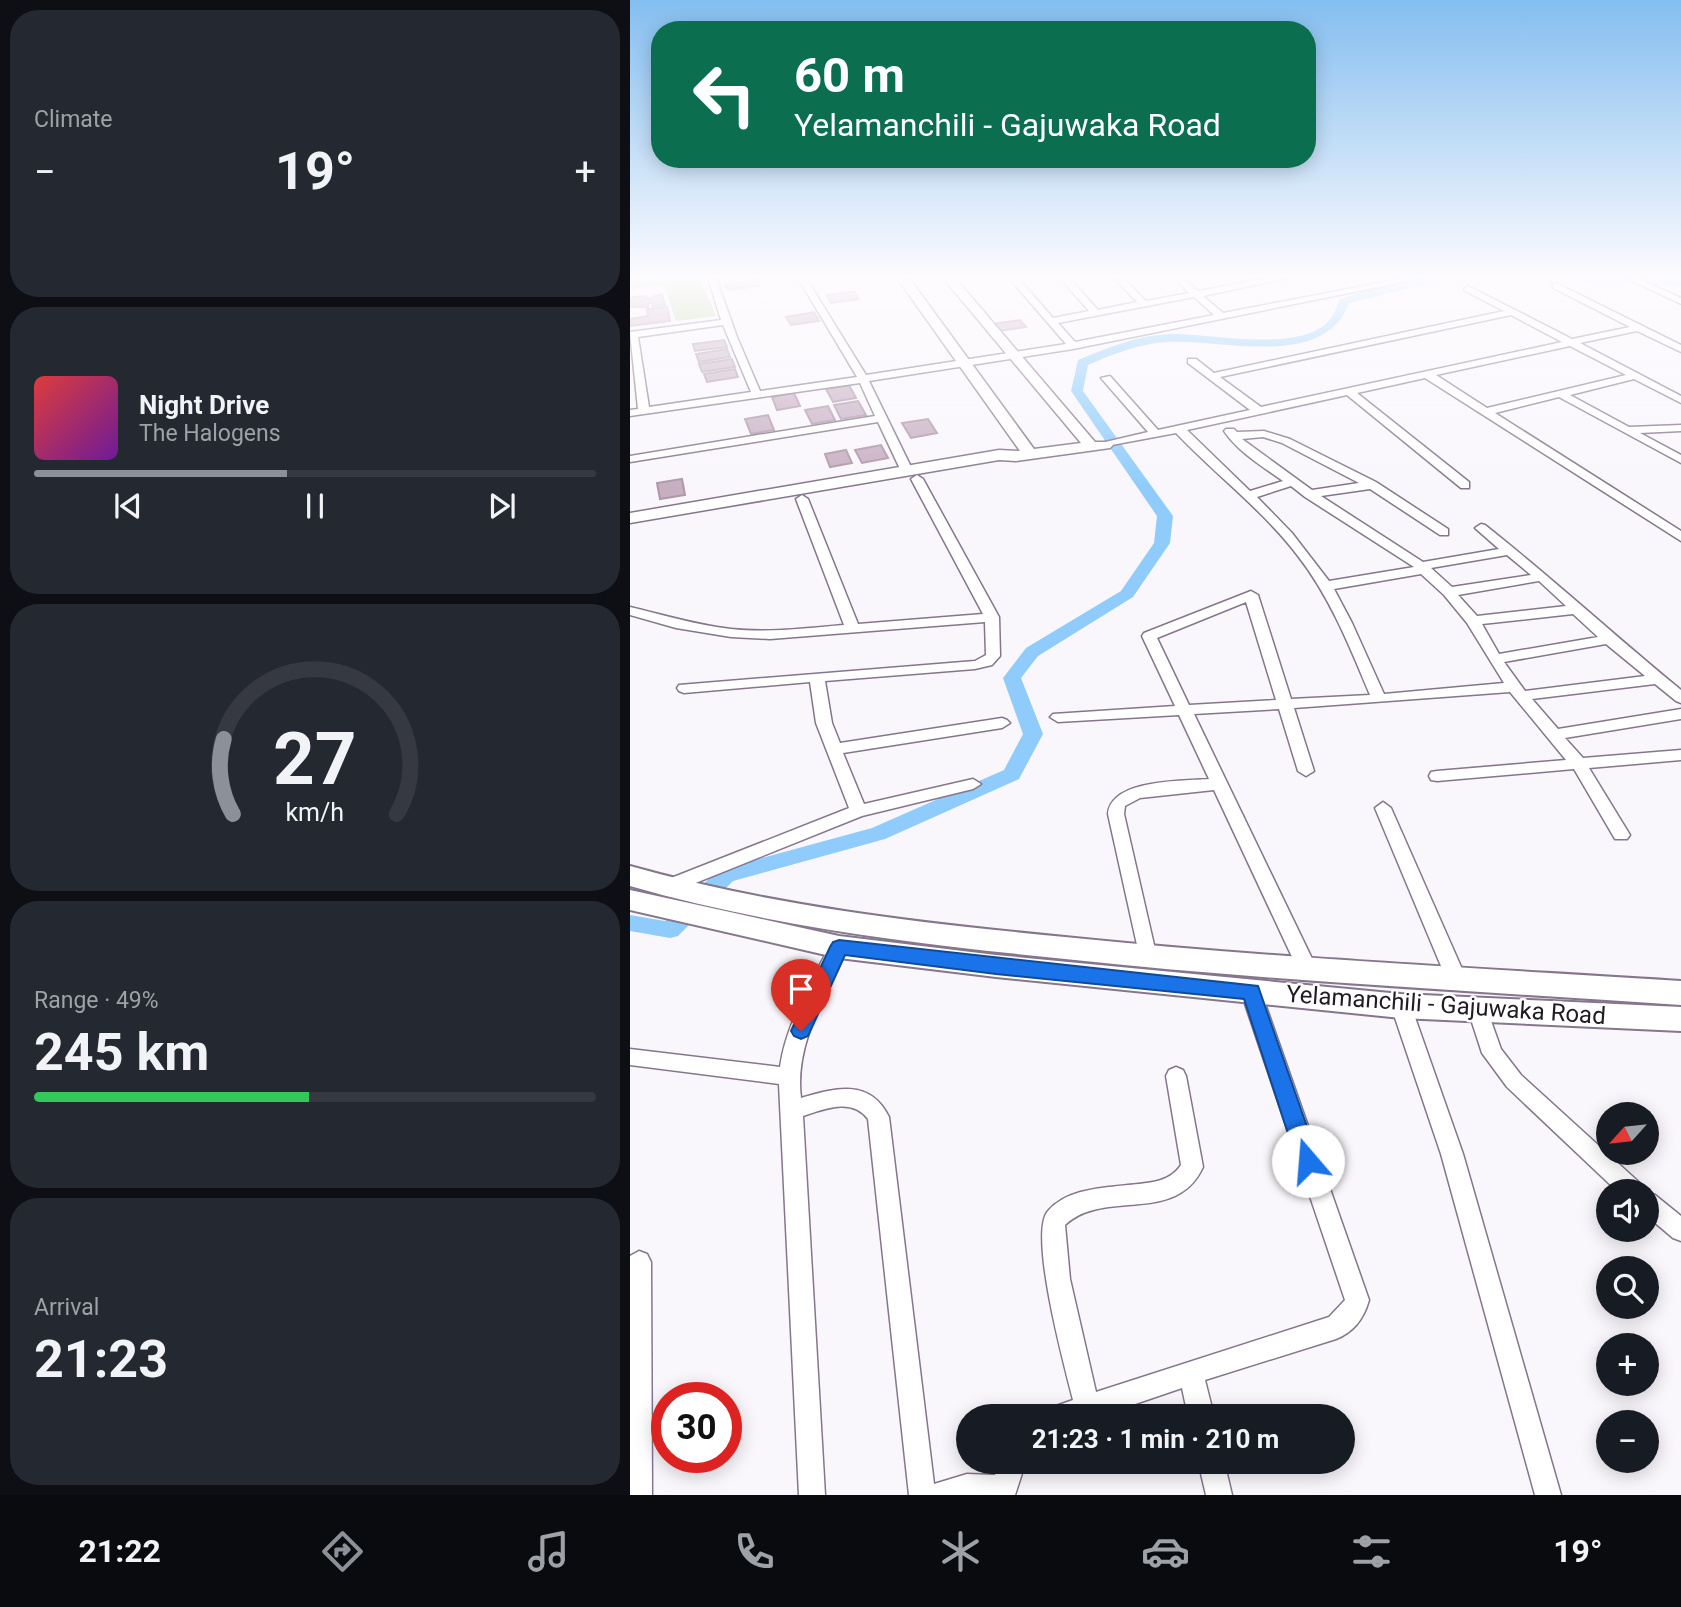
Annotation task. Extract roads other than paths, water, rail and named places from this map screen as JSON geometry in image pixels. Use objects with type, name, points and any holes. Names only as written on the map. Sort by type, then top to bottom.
[{"type":"main road","name":"Yelamanchili - Gajuwaka Road","points":[[630,876],[659,897],[805,928],[839,947],[996,966],[1401,1006],[1681,1019]]},
{"type":"main road","name":"Yelamanchili - Gajuwaka Road","points":[[659,897],[732,913]]},
{"type":"main road","name":"Yelamanchili - Gajuwaka Road","points":[[805,928],[843,924],[1149,958],[1681,993]]},
{"type":"street","points":[[633,348],[644,411]]},
{"type":"street","points":[[738,348],[757,395]]},
{"type":"street","points":[[684,688],[975,665],[987,662],[993,656],[992,617],[844,348]]},
{"type":"street","points":[[952,348],[1023,455]]},
{"type":"street","points":[[1006,348],[1098,446]]},
{"type":"street","points":[[630,413],[1062,348]]},
{"type":"street","points":[[1212,376],[1345,348]]},
{"type":"street","points":[[630,518],[1005,461],[1023,455],[1122,442],[1555,348]]},
{"type":"street","points":[[1580,348],[1681,400]]},
{"type":"street","points":[[1192,361],[1260,412]]},
{"type":"street","points":[[1428,375],[1681,537]]},
{"type":"street","points":[[1485,412],[1634,376]]},
{"type":"street","points":[[1106,378],[1157,435]]},
{"type":"street","points":[[1350,392],[1465,485]]},
{"type":"street","points":[[1561,394],[1681,460]]},
{"type":"street","points":[[630,459],[882,418]]},
{"type":"street","points":[[1223,421],[1243,447],[1309,494],[1423,568],[1449,592],[1473,621],[1494,659],[1518,692],[1578,763],[1621,835]]},
{"type":"street","points":[[1630,430],[1681,428]]},
{"type":"street","points":[[1180,430],[1224,475],[1250,495],[1301,550],[1339,608],[1379,699]]},
{"type":"street","points":[[1234,436],[1264,435],[1286,441],[1372,485],[1444,532]]},
{"type":"street","points":[[630,529],[802,499],[912,475]]},
{"type":"street","points":[[1250,495],[1292,482]]},
{"type":"street","points":[[1309,494],[1372,485]]},
{"type":"street","points":[[802,499],[853,628]]},
{"type":"street","points":[[1481,528],[1542,577],[1609,639],[1681,698]]},
{"type":"street","points":[[1326,586],[1511,551]]},
{"type":"street","points":[[1449,592],[1542,577]]},
{"type":"street","points":[[1306,771],[1251,595],[1149,636],[1307,969]]},
{"type":"street","points":[[1473,621],[1577,609]]},
{"type":"street","points":[[630,611],[676,624],[731,633],[770,635],[992,617]]},
{"type":"street","points":[[1494,659],[1609,639]]},
{"type":"street","points":[[817,677],[824,723],[858,811]]},
{"type":"street","points":[[1058,717],[1184,708],[1518,692],[1657,679]]},
{"type":"street","points":[[1553,735],[1681,714]]},
{"type":"street","points":[[834,750],[1002,723]]},
{"type":"street","points":[[1437,776],[1681,755]]},
{"type":"street","points":[[1149,958],[1116,814],[1117,805],[1136,793],[1220,784]]},
{"type":"street","points":[[659,897],[858,811],[973,785]]},
{"type":"street","points":[[1383,808],[1456,978]]},
{"type":"street","points":[[812,1495],[789,1077],[801,1031],[839,947]]},
{"type":"street","points":[[1096,1404],[1191,1371],[1336,1327],[1354,1311],[1357,1300],[1251,992]]},
{"type":"street","points":[[1401,1006],[1452,1154],[1548,1495]]},
{"type":"street","points":[[1478,1010],[1492,1053],[1514,1081],[1620,1179]]},
{"type":"street","points":[[630,1057],[789,1077]]},
{"type":"street","points":[[1086,1404],[1056,1260],[1051,1230],[1053,1221],[1059,1214],[1081,1203],[1170,1188],[1189,1176],[1192,1167],[1176,1076]]},
{"type":"street","points":[[792,1111],[825,1100],[855,1097],[863,1098],[873,1105],[878,1116],[922,1495]]},
{"type":"street","points":[[1659,1212],[1681,1230]]},
{"type":"street","points":[[639,1262],[639,1495]]},
{"type":"street","points":[[1191,1371],[1198,1404]]},
{"type":"street","points":[[940,1495],[967,1487],[990,1486],[1002,1495],[1009,1474]]},
{"type":"street","points":[[1214,1474],[1219,1495]]},
{"type":"waterway","points":[[630,923],[670,930],[726,875],[878,834],[1012,774],[1033,734],[1012,678],[1032,652],[1127,594],[1162,543],[1165,516],[1119,447],[1077,391],[1082,363],[1120,348]]}]
